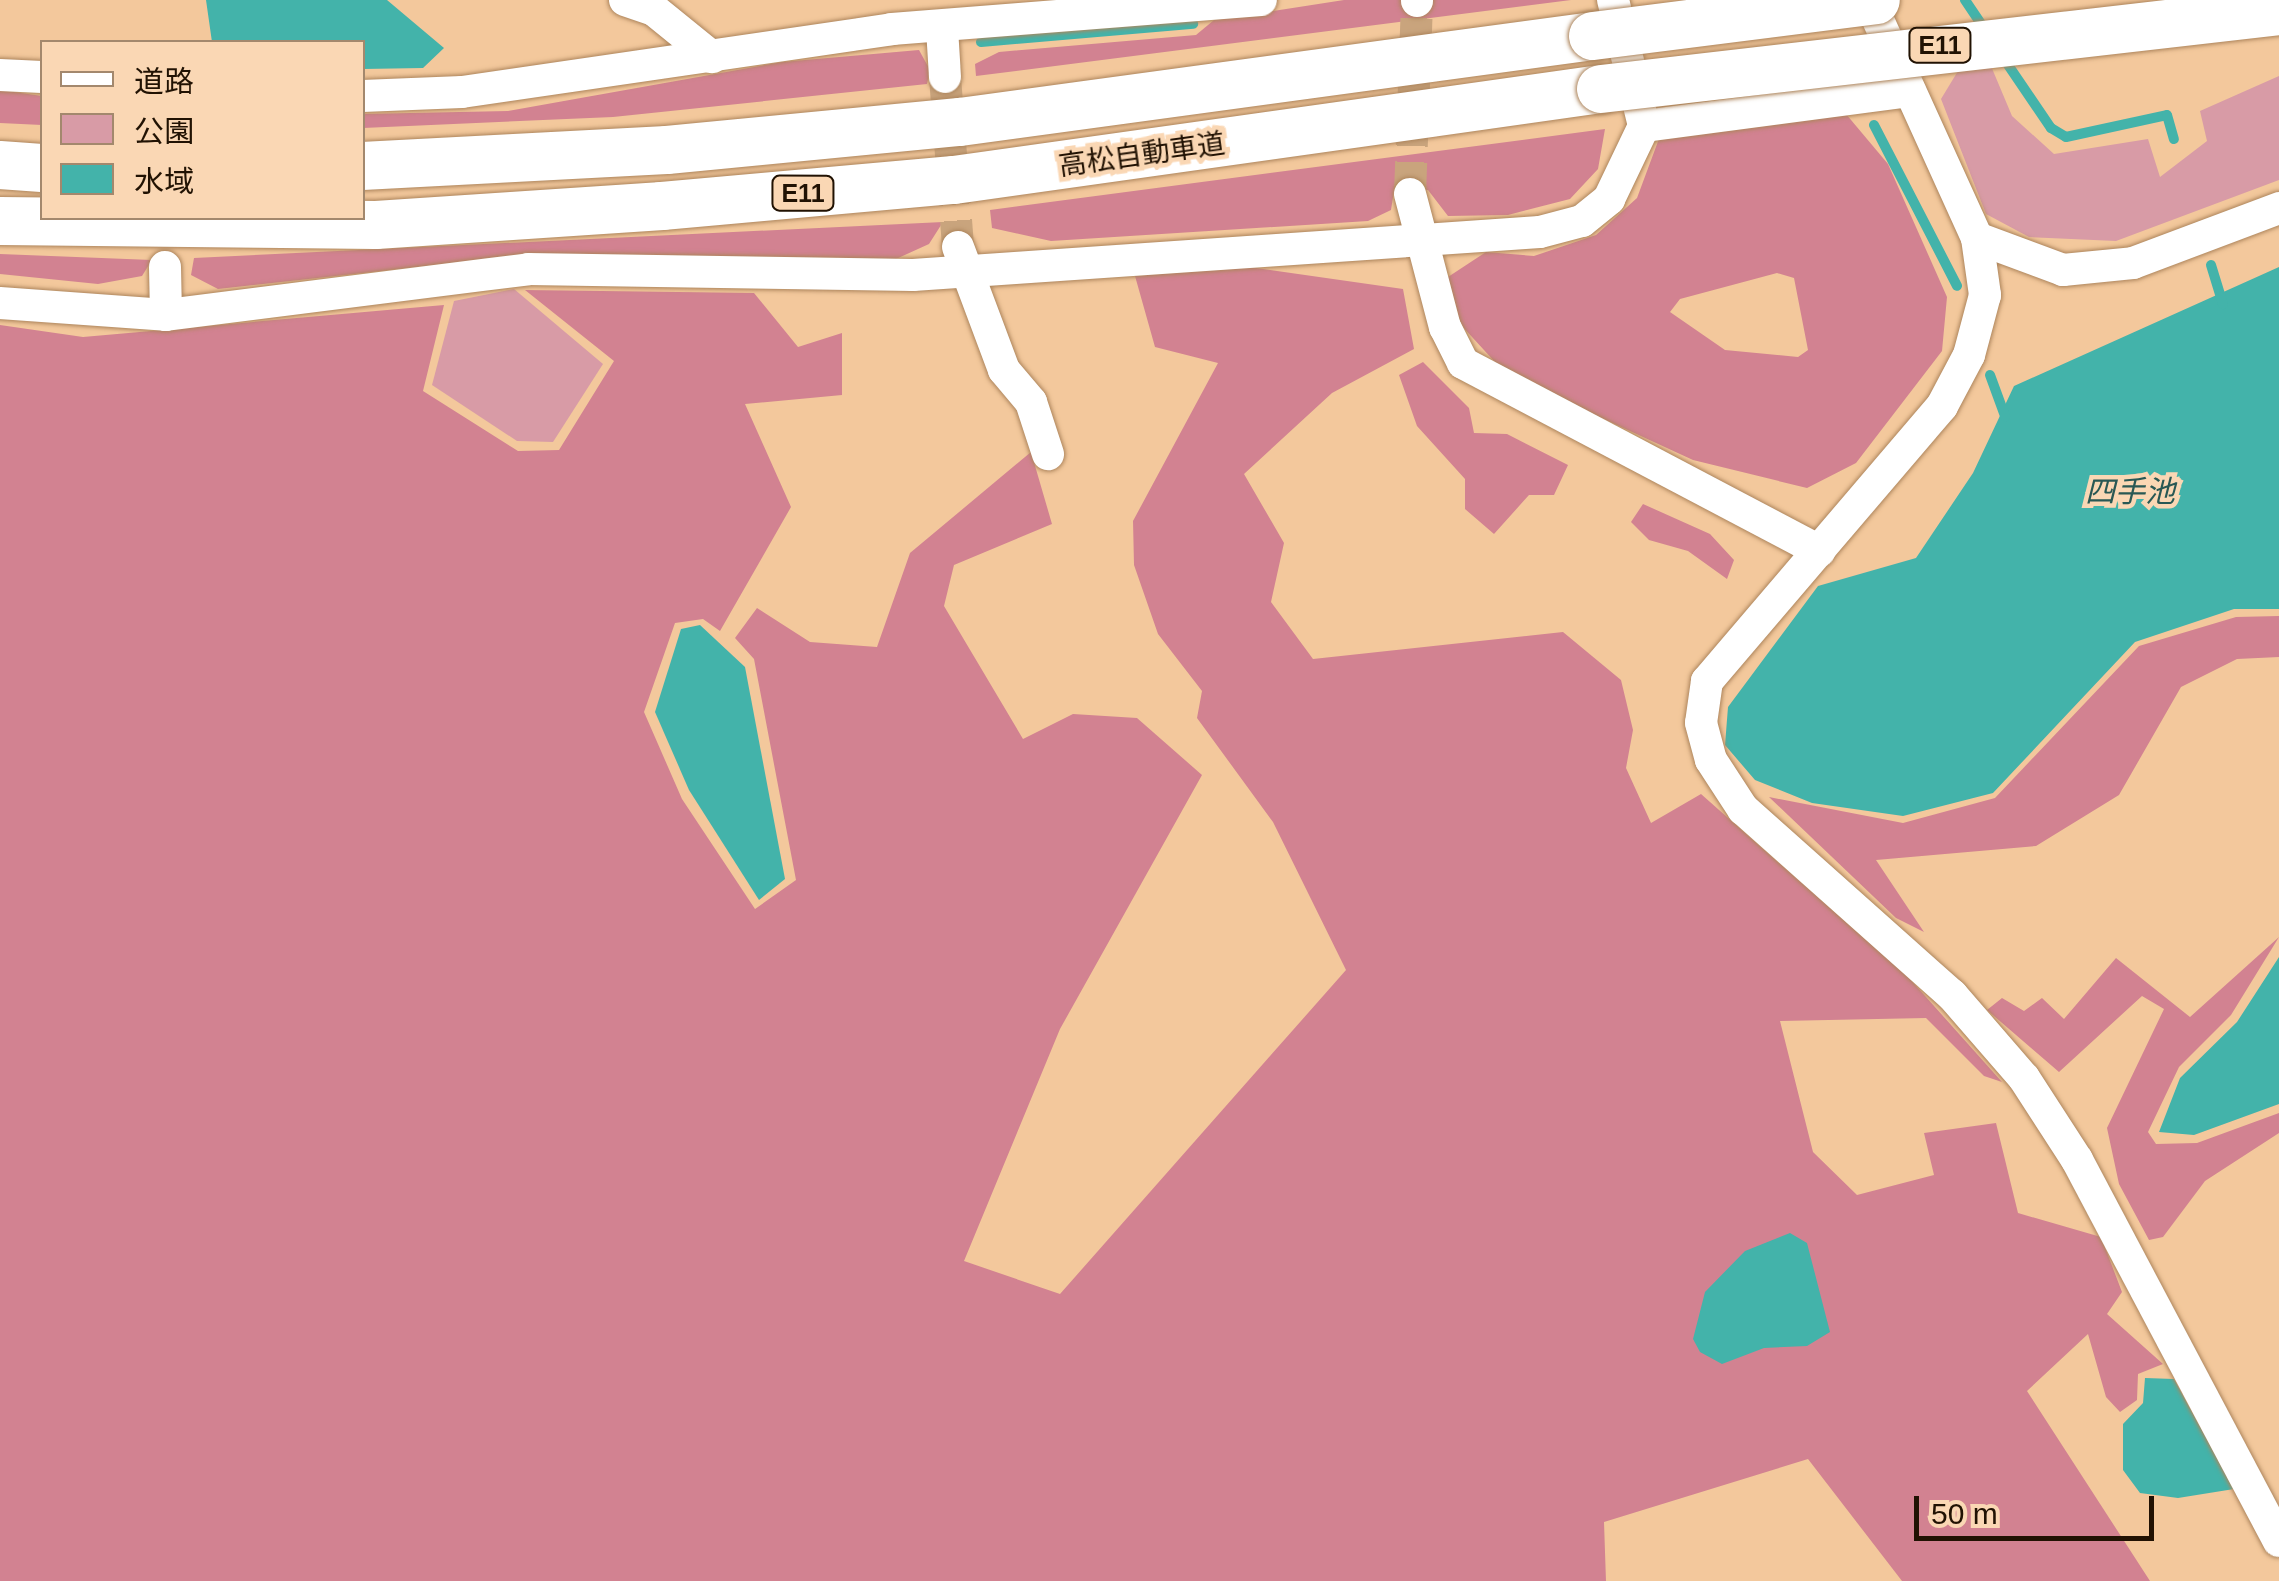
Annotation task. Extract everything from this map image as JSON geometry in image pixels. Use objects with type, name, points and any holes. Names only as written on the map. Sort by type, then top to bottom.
[{"type":"highway","name":"高松自動車道","points":[[365,166],[667,150],[960,122],[1603,18],[1872,0]]},
{"type":"highway","name":"高松自動車道","points":[[0,221],[376,225],[662,206],[954,180],[1602,90],[2279,12]]},
{"type":"highway","points":[[0,165],[40,168]]},
{"type":"street","points":[[625,0],[654,10],[712,56]]},
{"type":"street","points":[[365,96],[462,92],[712,56],[1156,4],[1262,0]]},
{"type":"street","points":[[1872,0],[1977,238],[1985,296],[1970,355],[1942,406],[1707,681],[1701,723],[1711,760],[1743,810],[1952,995],[2024,1078],[2076,1160],[2279,1542]]},
{"type":"street","points":[[0,302],[166,315],[528,270],[960,259],[1540,232],[1582,220],[1609,200],[1644,126],[1603,18]]},
{"type":"street","points":[[942,28],[945,77]]},
{"type":"street","points":[[0,75],[40,76]]},
{"type":"street","points":[[1644,126],[1910,91]]},
{"type":"street","points":[[1410,194],[1445,327],[1463,363],[1820,552]]},
{"type":"street","points":[[1977,238],[2063,270],[2134,263],[2279,208]]},
{"type":"street","points":[[960,259],[1004,370],[1030,402],[1048,454]]},
{"type":"street","points":[[165,267],[166,315]]},
{"type":"green space","points":[[1991,66],[2012,116],[2054,154],[2148,139],[2160,177],[2207,141],[2200,111],[2279,76],[2279,180],[2116,241],[2029,237],[1986,214],[1941,99],[1958,71]]},
{"type":"green space","points":[[514,289],[603,364],[553,442],[517,441],[432,385],[454,301]]},
{"type":"shaded area","points":[[1344,0],[1571,0],[976,76],[975,64],[999,52],[1196,35],[1214,20]]},
{"type":"shaded area","points":[[919,50],[930,70],[927,84],[613,117],[365,128],[365,114],[508,111],[782,62]]},
{"type":"shaded area","points":[[0,90],[40,96],[40,125],[0,123]]},
{"type":"shaded area","points":[[1846,114],[1888,164],[1947,297],[1942,351],[1856,463],[1807,488],[1693,460],[1506,374],[1461,325],[1448,277],[1486,252],[1534,256],[1596,235],[1637,198],[1660,136]],"holes":[[[1777,273],[1794,278],[1808,350],[1798,357],[1725,350],[1670,312],[1680,299]]]},
{"type":"shaded area","points":[[1605,129],[1598,169],[1570,199],[1508,215],[1448,216],[1428,190],[1394,191],[1391,210],[1368,221],[1051,241],[992,228],[990,210]]},
{"type":"shaded area","points":[[943,222],[929,244],[896,259],[508,257],[218,289],[191,275],[194,258]]},
{"type":"shaded area","points":[[0,254],[152,260],[142,276],[98,284],[0,274]]},
{"type":"shaded area","points":[[1249,267],[1403,289],[1414,349],[1332,393],[1244,474],[1284,543],[1271,602],[1313,659],[1563,632],[1621,680],[1633,730],[1626,768],[1651,823],[1701,794],[1909,978],[2002,1082],[1984,1076],[1926,1018],[1780,1021],[1813,1152],[1857,1195],[1934,1175],[1924,1133],[1996,1123],[2018,1213],[2101,1237],[2122,1292],[2107,1314],[2163,1364],[2138,1374],[2137,1400],[2120,1412],[2106,1397],[2088,1334],[2027,1391],[2150,1581],[1902,1581],[1808,1459],[1604,1522],[1606,1581],[0,1581],[0,325],[83,337],[444,305],[423,391],[518,451],[559,450],[614,361],[525,290],[754,293],[798,347],[842,333],[842,395],[745,404],[791,507],[720,631],[703,619],[675,623],[644,712],[682,799],[755,909],[796,880],[754,659],[735,638],[757,608],[810,642],[877,647],[910,553],[1031,452],[1052,524],[954,565],[944,606],[1023,739],[1073,714],[1137,718],[1202,775],[1060,1029],[964,1261],[1060,1294],[1346,970],[1273,822],[1197,718],[1202,691],[1158,634],[1134,565],[1133,521],[1218,363],[1155,347],[1135,276]]},
{"type":"shaded area","points":[[1423,362],[1469,408],[1474,433],[1507,434],[1568,465],[1554,495],[1529,495],[1494,534],[1465,509],[1465,479],[1417,426],[1399,375]]},
{"type":"shaded area","points":[[1643,504],[1710,534],[1734,560],[1727,579],[1688,551],[1649,540],[1631,522]]},
{"type":"shaded area","points":[[2279,616],[2279,657],[2237,659],[2181,687],[2119,795],[2036,846],[1876,860],[1924,932],[1896,918],[1769,797],[1903,823],[1995,798],[2139,646],[2236,617]]},
{"type":"shaded area","points":[[2279,937],[2231,1015],[2179,1067],[2148,1132],[2156,1144],[2197,1143],[2279,1113],[2279,1133],[2205,1181],[2163,1237],[2149,1240],[2119,1184],[2107,1128],[2164,1009],[2142,996],[2059,1072],[1987,1010],[2002,998],[2024,1011],[2042,998],[2064,1019],[2116,958],[2190,1017]]},
{"type":"water","points":[[206,0],[387,0],[444,48],[423,68],[365,69],[365,40],[212,40]]},
{"type":"water","name":"四手池","points":[[2279,267],[2279,609],[2234,609],[2135,642],[1993,793],[1903,816],[1812,803],[1755,780],[1725,745],[1728,707],[1818,586],[1916,558],[1973,473],[2014,386]]},
{"type":"water","points":[[700,625],[745,667],[785,879],[759,900],[689,790],[655,712],[681,629]]},
{"type":"water","points":[[2279,957],[2279,1104],[2194,1135],[2159,1132],[2180,1078],[2237,1022]]},
{"type":"water","points":[[1790,1233],[1807,1243],[1830,1332],[1807,1346],[1764,1348],[1722,1364],[1700,1352],[1693,1339],[1705,1292],[1745,1251]]},
{"type":"water","points":[[2145,1378],[2174,1379],[2234,1489],[2178,1498],[2140,1493],[2123,1470],[2123,1424],[2143,1403]]},
{"type":"waterway","points":[[1965,0],[1985,30]]},
{"type":"waterway","points":[[981,42],[1193,24]]},
{"type":"waterway","points":[[2002,56],[2051,128],[2066,137],[2167,115],[2174,139]]},
{"type":"waterway","points":[[1874,125],[1957,286]]},
{"type":"waterway","points":[[2211,265],[2223,304]]},
{"type":"waterway","points":[[1990,375],[2005,416]]},
{"type":"tunnel","points":[[1410,194],[1417,1]]},
{"type":"tunnel","points":[[945,77],[958,247]]}]
